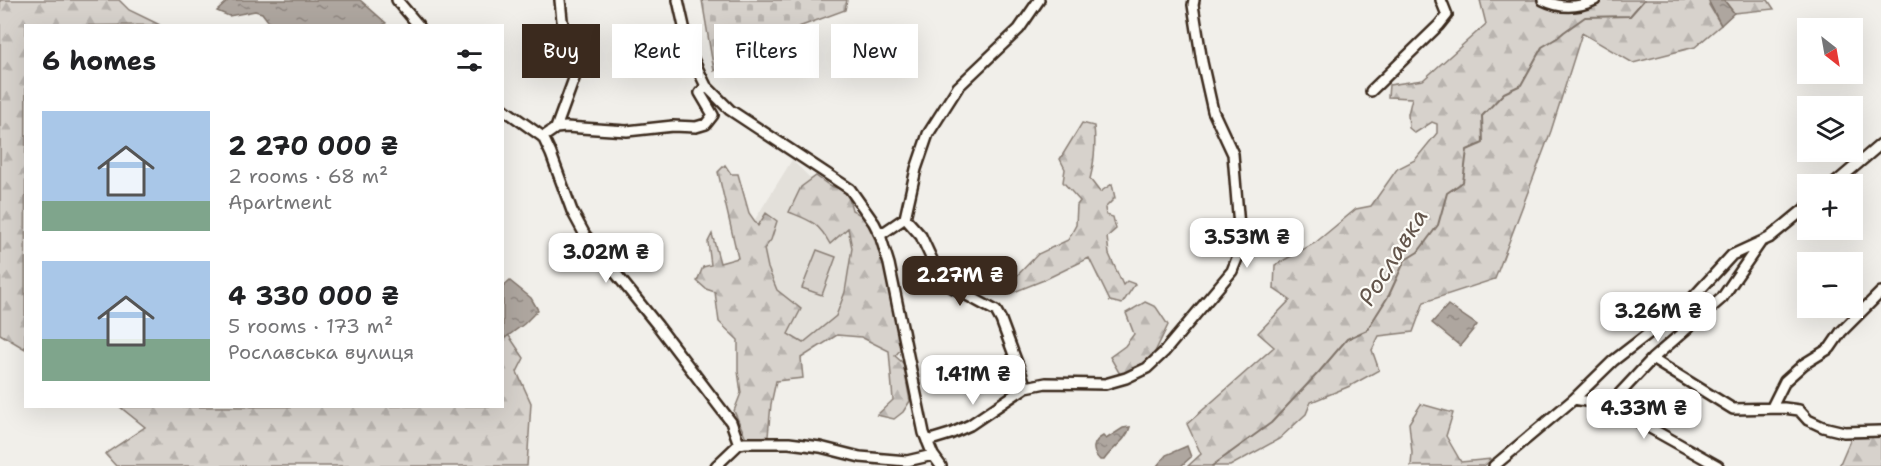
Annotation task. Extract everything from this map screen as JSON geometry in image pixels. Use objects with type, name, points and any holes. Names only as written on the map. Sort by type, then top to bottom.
[{"type":"street","points":[[397,0],[417,24]]},
{"type":"street","points":[[556,128],[575,76],[562,21],[560,0]]},
{"type":"street","points":[[678,0],[690,53],[706,86],[730,110],[850,189],[880,235],[889,264],[927,441],[941,466]]},
{"type":"street","points":[[880,235],[905,218],[916,169],[928,134],[958,87],[1019,29],[1039,0]]},
{"type":"street","points":[[927,441],[970,425],[1026,387],[1046,383],[1105,384],[1126,378],[1147,368],[1164,352],[1232,271],[1238,256],[1240,239],[1233,154],[1213,111],[1202,62],[1194,0]]},
{"type":"street","points":[[1371,91],[1447,15],[1441,0]]},
{"type":"street","points":[[1543,0],[1553,5],[1576,7],[1595,0]]},
{"type":"street","points":[[543,137],[556,128],[587,127],[627,131],[673,126],[696,128],[706,124],[713,115],[700,93],[706,86]]},
{"type":"street","points":[[504,109],[543,137],[572,211],[585,235],[731,422],[739,444]]},
{"type":"street","points":[[1846,174],[1881,144]]},
{"type":"street","points":[[1494,466],[1574,399],[1613,361],[1688,303],[1732,255],[1769,238],[1797,215]]},
{"type":"street","points":[[905,218],[921,236],[940,277],[951,287],[996,311],[1026,387]]},
{"type":"street","points":[[1609,405],[1652,359],[1722,298],[1760,242]]},
{"type":"street","points":[[1772,407],[1785,381],[1804,364],[1830,348],[1842,332],[1881,292]]},
{"type":"street","points":[[1652,359],[1732,409],[1772,407],[1799,410],[1808,420],[1823,427],[1844,432],[1881,431]]},
{"type":"street","points":[[1574,399],[1609,405],[1718,466]]},
{"type":"street","points":[[716,466],[739,444],[789,443],[820,447],[860,457],[920,462],[933,455]]},
{"type":"shaded area","points":[[792,160],[869,236],[834,332],[782,364],[746,234]]},
{"type":"green space","points":[[0,0],[119,0],[129,10],[158,24],[24,24],[24,348],[0,334]]},
{"type":"green space","points":[[702,0],[847,0],[845,10],[807,24],[714,24],[714,71]]},
{"type":"green space","points":[[1480,0],[1711,0],[1709,5],[1721,25],[1695,47],[1633,63],[1582,33],[1551,131],[1495,279],[1424,302],[1413,332],[1379,336],[1372,350],[1379,370],[1350,386],[1311,402],[1306,414],[1279,439],[1230,466],[1188,466],[1201,454],[1187,424],[1274,347],[1258,333],[1290,300],[1274,289],[1275,265],[1315,243],[1356,209],[1371,206],[1397,169],[1415,160],[1437,133],[1437,124],[1432,122],[1415,133],[1409,128],[1408,114],[1412,98],[1388,97],[1389,85],[1423,80],[1486,24]]},
{"type":"green space","points":[[1724,0],[1768,0],[1774,9],[1734,13]]},
{"type":"green space","points":[[1082,123],[1094,126],[1095,152],[1090,179],[1100,192],[1112,184],[1115,198],[1105,208],[1106,215],[1113,217],[1116,229],[1107,237],[1109,254],[1123,285],[1127,281],[1135,284],[1122,304],[1110,301],[1089,258],[1009,294],[1005,288],[1038,254],[1068,240],[1076,225],[1077,205],[1080,201],[1063,182],[1065,169],[1060,159]]},
{"type":"green space","points":[[725,165],[731,174],[738,174],[749,213],[758,226],[766,213],[777,221],[771,240],[764,249],[768,268],[777,290],[801,309],[788,334],[803,343],[836,316],[845,292],[852,248],[848,228],[830,244],[822,231],[813,223],[789,212],[801,187],[816,176],[830,186],[844,190],[852,210],[867,221],[875,234],[886,265],[901,349],[895,356],[903,363],[910,401],[903,412],[894,419],[877,415],[893,400],[889,351],[861,337],[837,335],[801,358],[803,378],[776,381],[768,436],[747,440],[734,411],[741,393],[738,340],[719,322],[715,292],[706,289],[697,281],[703,267],[711,265],[708,242],[712,234],[720,263],[738,258],[718,172]]},
{"type":"green space","points":[[817,250],[836,257],[822,295],[802,288]]},
{"type":"green space","points":[[1145,302],[1156,307],[1168,325],[1152,358],[1121,376],[1110,357],[1125,346],[1134,334],[1126,313]]},
{"type":"green space","points":[[504,328],[524,358],[517,372],[531,403],[527,466],[116,466],[105,454],[145,427],[121,408],[504,408]]},
{"type":"green space","points":[[1421,404],[1453,413],[1446,436],[1461,462],[1492,459],[1484,466],[1411,466],[1409,423]]},
{"type":"green space","points":[[1881,437],[1881,466],[1839,466],[1851,438]]},
{"type":"water","points":[[229,0],[360,0],[386,23],[270,24],[262,13],[255,11],[229,16],[217,11]]},
{"type":"water","points":[[1708,0],[1724,0],[1734,13],[1721,25]]},
{"type":"water","points":[[510,281],[531,298],[538,310],[505,338],[504,336],[504,286]]},
{"type":"water","points":[[1448,305],[1477,325],[1460,346],[1432,323]]},
{"type":"water","points":[[1130,427],[1104,460],[1097,457],[1094,447],[1097,441],[1103,436],[1106,439],[1123,428]]},
{"type":"water","points":[[1187,446],[1191,457],[1181,466],[1157,466],[1166,455]]},
{"type":"waterway","name":"Рославка","points":[[1212,466],[1271,423],[1347,339],[1367,330],[1389,295],[1405,260],[1418,252],[1438,225],[1447,193],[1463,182],[1467,150],[1483,143],[1482,116],[1504,93],[1521,85],[1542,47],[1585,17],[1630,16],[1644,0]]}]
